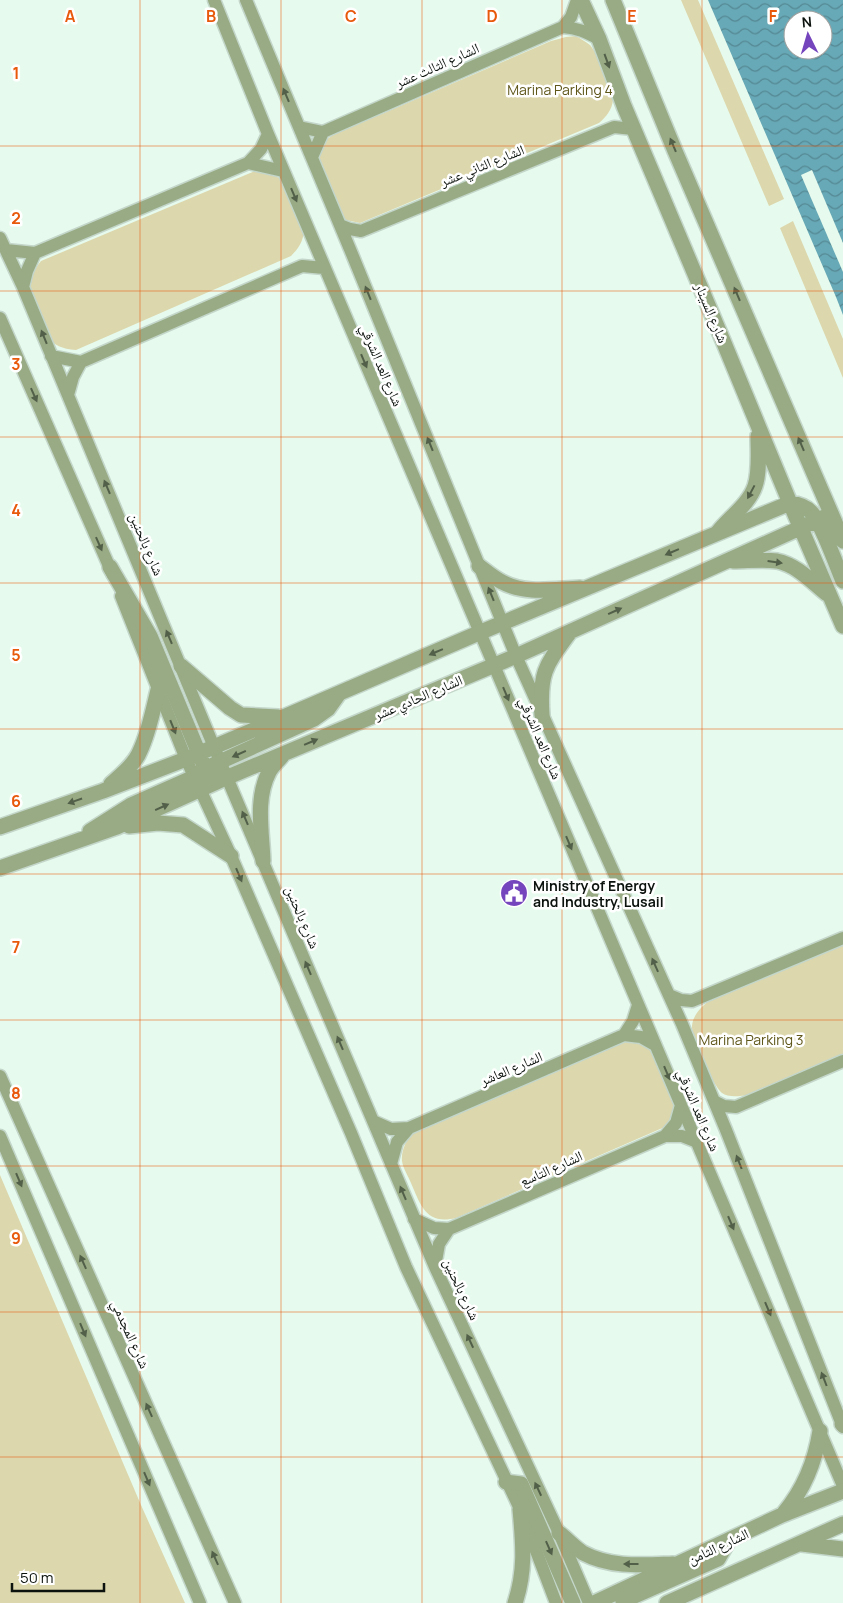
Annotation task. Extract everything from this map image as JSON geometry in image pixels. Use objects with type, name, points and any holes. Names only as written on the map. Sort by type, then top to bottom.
[{"type":"street","name":"شارع العد الشرقي","points":[[214,0],[324,268],[481,632],[843,1486]]},
{"type":"street","name":"شارع العد الشرقي","points":[[246,0],[516,656],[682,1024],[843,1425]]},
{"type":"street","points":[[563,27],[571,16],[577,0]]},
{"type":"street","name":"شارع السينار","points":[[581,0],[599,39],[633,129],[843,626]]},
{"type":"street","points":[[613,0],[679,160],[843,541]]},
{"type":"street","points":[[563,27],[584,30],[599,39]]},
{"type":"street","name":"الشارع الثالث عشر","points":[[323,132],[563,27]]},
{"type":"street","points":[[614,127],[621,116],[624,106]]},
{"type":"street","points":[[299,127],[323,132],[312,157]]},
{"type":"street","name":"الشارع الثاني عشر","points":[[361,231],[614,127],[633,129]]},
{"type":"street","points":[[3,244],[35,253],[248,163],[262,149],[268,134]]},
{"type":"street","points":[[248,163],[283,171]]},
{"type":"street","points":[[340,225],[361,231],[353,246],[352,254]]},
{"type":"street","points":[[302,266],[311,254],[314,243]]},
{"type":"street","name":"شارع بالحنين","points":[[3,244],[24,287],[220,762],[228,777],[414,1219],[559,1533],[589,1603]]},
{"type":"street","points":[[24,287],[27,271],[35,253]]},
{"type":"street","points":[[52,356],[81,362],[302,266],[324,268]]},
{"type":"street","points":[[0,318],[110,567],[158,690],[201,776],[231,856],[351,1133],[406,1267],[520,1509],[556,1603]]},
{"type":"street","points":[[68,395],[73,377],[81,362]]},
{"type":"street","points":[[717,533],[746,502],[755,486],[758,472],[758,426]]},
{"type":"street","points":[[0,827],[103,791],[214,747],[481,632],[790,503],[798,504],[805,508],[817,520],[843,581]]},
{"type":"street","name":"الشارع الحادي عشر","points":[[0,868],[117,827],[201,776],[228,777],[283,755],[516,656],[832,514]]},
{"type":"street","points":[[726,561],[784,563],[804,575],[830,597]]},
{"type":"street","points":[[479,566],[502,583],[519,588],[543,590],[589,588]]},
{"type":"street","points":[[110,567],[150,636],[192,756]]},
{"type":"street","points":[[542,714],[540,692],[544,672],[570,631]]},
{"type":"street","points":[[182,666],[215,697],[241,714],[282,718]]},
{"type":"street","points":[[103,791],[126,771],[140,753],[158,690]]},
{"type":"street","points":[[79,840],[102,822],[131,804],[201,776],[220,762],[314,719],[328,709],[339,694]]},
{"type":"street","points":[[201,776],[213,755],[214,747]]},
{"type":"street","points":[[263,861],[260,809],[262,790],[270,770],[283,755]]},
{"type":"street","points":[[201,776],[228,777]]},
{"type":"street","points":[[117,827],[158,823],[183,826],[231,856]]},
{"type":"street","points":[[669,995],[680,1000],[692,1001],[843,938]]},
{"type":"street","points":[[682,1024],[692,1001]]},
{"type":"street","points":[[638,1005],[633,1021],[624,1035],[641,1038],[655,1045]]},
{"type":"street","name":"الشارع العاشر","points":[[373,1121],[391,1129],[409,1128],[624,1035]]},
{"type":"street","points":[[714,1101],[724,1106],[736,1107],[843,1061]]},
{"type":"street","name":"شارع المجدمي","points":[[0,1076],[235,1603]]},
{"type":"street","points":[[665,1136],[676,1123],[681,1105]]},
{"type":"street","points":[[726,1130],[736,1107]]},
{"type":"street","points":[[391,1164],[397,1142],[409,1128]]},
{"type":"street","points":[[0,1136],[200,1603]]},
{"type":"street","points":[[665,1136],[682,1136],[697,1142]]},
{"type":"street","name":"الشارع التاسع","points":[[449,1229],[665,1136]]},
{"type":"street","points":[[414,1219],[434,1228],[449,1229],[439,1244],[435,1267]]},
{"type":"street","points":[[782,1516],[797,1497],[808,1477],[814,1462],[820,1431]]},
{"type":"street","points":[[506,1482],[521,1484],[573,1603]]},
{"type":"street","name":"الشارع الثامن","points":[[594,1603],[782,1516],[843,1491]]},
{"type":"street","points":[[515,1603],[521,1577],[524,1548],[520,1509]]},
{"type":"street","points":[[667,1603],[843,1524]]},
{"type":"street","points":[[559,1533],[582,1552],[600,1561],[618,1564],[680,1564]]},
{"type":"street","points":[[618,1603],[718,1559],[729,1540]]},
{"type":"street","points":[[800,1544],[843,1548]]},
{"type":"green space","points":[[681,0],[698,0],[784,199],[769,206]]},
{"type":"green space","name":"Marina Parking 4","points":[[576,36],[590,45],[605,71],[613,94],[611,107],[599,123],[360,223],[346,220],[337,210],[317,155],[323,142],[340,130],[551,41]]},
{"type":"green space","points":[[255,171],[265,171],[281,179],[304,231],[300,245],[291,256],[76,350],[59,346],[48,338],[41,326],[29,295],[32,276],[41,261]]},
{"type":"green space","points":[[793,221],[843,339],[843,378],[780,228]]},
{"type":"green space","name":"Marina Parking 3","points":[[843,944],[843,1055],[748,1095],[731,1096],[722,1093],[708,1072],[695,1040],[692,1026],[698,1012],[709,1001]]},
{"type":"green space","points":[[623,1042],[637,1042],[651,1047],[675,1101],[674,1110],[667,1126],[456,1218],[438,1219],[426,1212],[418,1199],[402,1161],[403,1150],[412,1133]]},
{"type":"green space","points":[[0,1175],[141,1505],[185,1603],[0,1603]]},
{"type":"water","points":[[708,0],[843,0],[843,315],[836,297]]},
{"type":"pier","points":[[812,170],[843,243],[843,272],[801,175]]},
{"type":"place","name":"Ministry of Energy and Industry, Lusail","points":[[514,893]]}]
